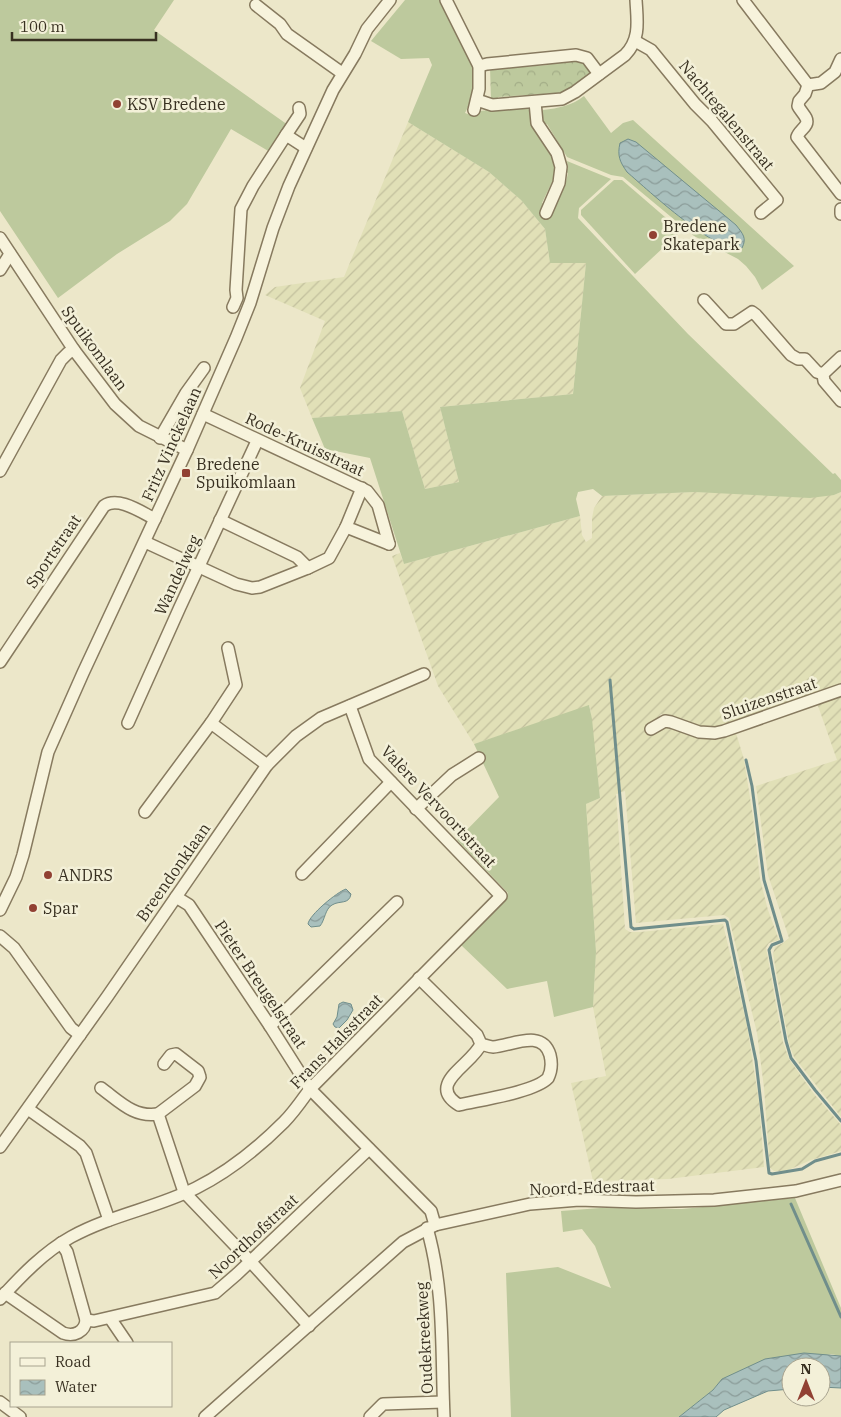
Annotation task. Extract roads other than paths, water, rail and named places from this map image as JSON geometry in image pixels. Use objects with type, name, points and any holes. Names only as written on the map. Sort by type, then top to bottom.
[{"type":"street","name":"Fritz Vinckelaan","points":[[0,910],[16,877],[23,855],[48,752],[203,414],[250,303],[273,228],[306,148],[342,73],[355,54],[368,29],[390,0]]},
{"type":"street","points":[[446,0],[478,66],[480,84],[475,105],[556,100],[568,96],[626,53],[635,41],[638,27],[636,0]]},
{"type":"street","points":[[743,0],[808,85]]},
{"type":"street","points":[[256,5],[280,24],[287,34],[342,73]]},
{"type":"street","name":"Nachtegalenstraat","points":[[635,41],[651,50],[776,200],[761,213]]},
{"type":"street","points":[[478,66],[576,56],[587,58],[599,74]]},
{"type":"street","points":[[808,85],[819,84],[835,72],[841,60]]},
{"type":"street","points":[[808,85],[805,94],[798,104],[807,122],[797,137],[841,194]]},
{"type":"street","points":[[535,102],[537,123],[557,153],[561,167],[559,183],[546,213]]},
{"type":"street","points":[[250,303],[235,303],[241,209],[253,186],[300,114],[299,108]]},
{"type":"street","points":[[286,135],[306,148]]},
{"type":"street","points":[[841,209],[841,214]]},
{"type":"street","name":"Spuikomlaan","points":[[0,238],[74,350],[120,410],[139,426],[187,450]]},
{"type":"street","points":[[0,270],[10,254]]},
{"type":"street","points":[[704,300],[726,324],[734,324],[752,312],[791,356],[805,359],[817,372],[823,374]]},
{"type":"street","points":[[0,470],[61,360],[74,350]]},
{"type":"street","points":[[823,374],[841,357]]},
{"type":"street","points":[[160,438],[186,393],[204,368]]},
{"type":"street","points":[[823,374],[824,381],[841,401]]},
{"type":"street","name":"Rode-Kruisstraat","points":[[203,414],[370,493],[378,505],[389,544],[346,526]]},
{"type":"street","name":"Wandelweg","points":[[128,723],[257,441]]},
{"type":"street","points":[[144,542],[236,584],[252,588],[268,584],[329,558],[346,526],[362,488]]},
{"type":"street","name":"Sportstraat","points":[[0,662],[104,506],[112,502],[118,502],[155,519]]},
{"type":"street","points":[[220,520],[297,557],[308,568]]},
{"type":"street","points":[[145,812],[211,723],[236,685],[228,648]]},
{"type":"street","name":"Breendonklaan","points":[[0,1147],[267,765],[296,736],[321,718],[424,674]]},
{"type":"street","name":"Sluizenstraat","points":[[651,729],[665,721],[699,732],[715,733],[841,690]]},
{"type":"street","name":"Valère Vervoortstraat","points":[[350,706],[370,759],[500,896]]},
{"type":"street","points":[[211,723],[267,765]]},
{"type":"street","points":[[416,809],[452,775],[479,758]]},
{"type":"street","points":[[302,874],[391,782]]},
{"type":"street","name":"Frans Halsstraat","points":[[2,1296],[30,1268],[71,1236],[197,1188],[253,1149],[285,1121],[310,1089],[500,896]]},
{"type":"street","name":"Pieter Breugelstraat","points":[[176,897],[189,905],[310,1089],[431,1210],[431,1227]]},
{"type":"street","points":[[270,1026],[398,902]]},
{"type":"street","points":[[0,936],[14,948],[71,1028],[80,1034]]},
{"type":"street","points":[[419,978],[477,1035],[481,1044],[477,1053],[446,1086],[446,1093],[450,1099],[459,1104],[537,1085],[548,1078],[552,1062],[548,1050],[540,1042],[527,1040],[492,1047],[481,1044]]},
{"type":"street","points":[[101,1088],[137,1113],[158,1114],[195,1086],[200,1077],[199,1072],[176,1054],[171,1056],[164,1064]]},
{"type":"street","points":[[28,1109],[80,1146],[86,1153],[109,1220]]},
{"type":"street","points":[[158,1114],[184,1192],[309,1326]]},
{"type":"street","name":"Noordhofstraat","points":[[86,1320],[94,1322],[215,1293],[368,1149]]},
{"type":"street","name":"Noord-Edestraat","points":[[205,1417],[403,1242],[431,1227],[501,1210],[553,1201],[662,1202],[714,1200],[796,1190],[841,1180]]},
{"type":"street","name":"Oudekreekweg","points":[[431,1227],[440,1294],[444,1417]]},
{"type":"street","points":[[2,1296],[66,1335],[76,1334],[81,1331],[86,1325],[86,1320],[67,1252],[61,1243]]},
{"type":"street","points":[[110,1318],[126,1342]]},
{"type":"street","points":[[0,1402],[20,1417]]},
{"type":"street","points":[[370,1417],[384,1404],[443,1402]]},
{"type":"water","points":[[628,139],[636,142],[736,225],[744,236],[742,248],[716,242],[700,232],[666,206],[627,172],[621,162],[619,152],[620,143]]},
{"type":"water","points":[[346,889],[351,894],[348,900],[330,907],[320,926],[311,927],[308,924],[313,915],[324,904],[336,894]]},
{"type":"water","points":[[343,1002],[351,1004],[353,1010],[339,1028],[333,1024],[337,1017],[339,1004]]},
{"type":"water","points":[[804,1353],[841,1356],[841,1388],[831,1388],[831,1357],[781,1357],[781,1390],[768,1391],[724,1410],[716,1417],[679,1417],[713,1390],[722,1379],[765,1359]]},
{"type":"waterway","points":[[610,680],[631,927],[634,929],[725,920],[727,922],[756,1061],[769,1173],[802,1169],[815,1161],[841,1154]]},
{"type":"waterway","points":[[746,760],[752,786],[764,880],[782,941],[772,945],[769,950],[786,1041],[791,1058],[841,1121]]},
{"type":"waterway","points":[[791,1204],[841,1317]]},
{"type":"place","name":"KSV Bredene","points":[[117,104]]},
{"type":"place","name":"Bredene Skatepark","points":[[653,235]]},
{"type":"place","name":"Bredene Spuikomlaan","points":[[186,473]]},
{"type":"place","name":"ANDRS","points":[[48,875]]},
{"type":"place","name":"Spar","points":[[33,908]]}]
